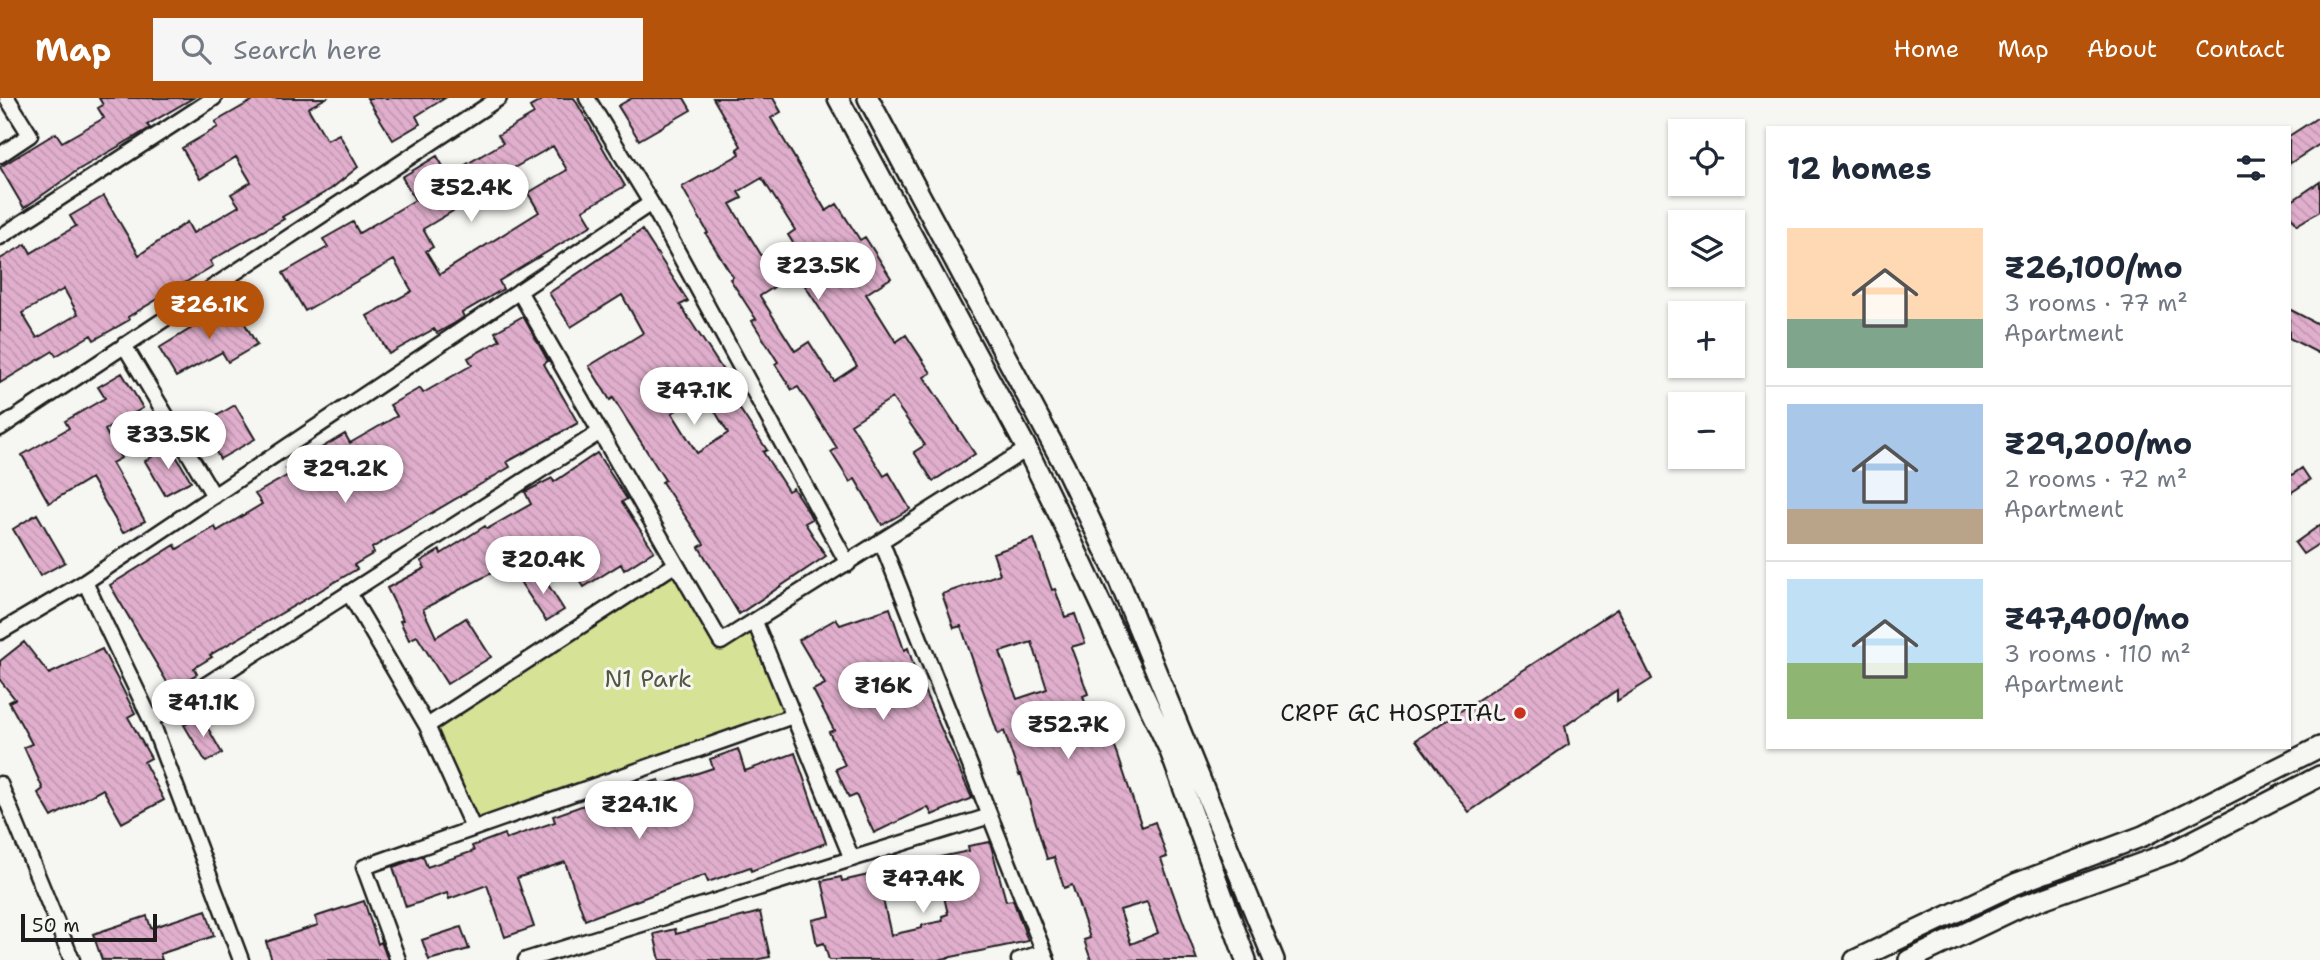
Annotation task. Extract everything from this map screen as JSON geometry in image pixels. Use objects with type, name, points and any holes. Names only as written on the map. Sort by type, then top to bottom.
[{"type":"street","points":[[0,155],[30,135],[6,98]]},
{"type":"street","points":[[0,237],[214,98]]},
{"type":"street","points":[[0,428],[499,98]]},
{"type":"street","points":[[587,98],[651,203],[848,564]]},
{"type":"street","points":[[838,98],[1027,449],[1170,751],[1246,960]]},
{"type":"street","points":[[868,98],[1059,456],[1118,578],[1274,960]]},
{"type":"street","points":[[0,632],[85,582],[651,203]]},
{"type":"street","points":[[519,292],[721,642],[1027,449]]},
{"type":"street","points":[[124,345],[214,496]]},
{"type":"street","points":[[151,720],[600,432]]},
{"type":"street","points":[[881,543],[1045,956],[1019,960]]},
{"type":"street","points":[[427,726],[676,564]]},
{"type":"street","points":[[85,582],[151,720],[241,960]]},
{"type":"street","points":[[349,593],[427,726],[473,828]]},
{"type":"street","points":[[755,622],[852,859]]},
{"type":"street","points":[[398,960],[364,867],[793,716]]},
{"type":"street","points":[[1855,960],[2015,884],[2143,836],[2320,747]]},
{"type":"street","points":[[1909,960],[2020,907],[2170,853],[2320,776]]},
{"type":"street","points":[[0,784],[70,959]]},
{"type":"street","points":[[526,960],[990,816]]},
{"type":"green space","name":"N1 Park","points":[[676,564],[721,641],[755,622],[793,716],[473,828],[427,726]]},
{"type":"building","points":[[99,98],[193,98],[147,125],[150,128],[78,170],[24,208],[0,167],[56,133],[62,142],[104,118],[98,108],[103,105]]},
{"type":"building","points":[[257,98],[326,98],[308,108],[327,140],[339,134],[358,167],[331,189],[282,217],[284,219],[210,261],[213,266],[128,317],[129,320],[94,340],[91,335],[56,356],[53,351],[0,383],[0,259],[26,244],[31,253],[76,226],[70,216],[104,196],[139,255],[187,222],[193,233],[239,206],[231,194],[251,182],[236,157],[200,179],[182,148],[218,127],[215,122]],"holes":[[[64,289],[78,314],[37,338],[22,313]]]},
{"type":"building","points":[[367,98],[445,98],[416,116],[420,124],[393,140]]},
{"type":"building","points":[[546,98],[574,98],[625,186],[583,210],[592,225],[499,281],[503,289],[462,313],[464,317],[455,323],[437,333],[434,329],[389,354],[367,316],[412,291],[394,260],[305,311],[283,273],[328,247],[323,239],[353,222],[359,233],[415,200],[402,177],[437,156],[448,175],[503,143],[498,135],[534,114],[530,107]],"holes":[[[553,146],[567,170],[528,193],[539,212],[440,274],[426,251],[433,247],[423,229],[508,178],[505,173]]]},
{"type":"building","points":[[632,98],[684,98],[691,110],[639,140],[618,106]]},
{"type":"building","points":[[713,98],[773,98],[781,112],[771,118],[826,211],[837,204],[860,240],[865,237],[891,278],[866,294],[896,342],[906,335],[931,373],[924,377],[975,454],[933,481],[914,452],[925,445],[892,398],[851,424],[884,476],[889,473],[910,509],[882,525],[855,479],[850,482],[831,452],[837,448],[798,387],[792,390],[775,364],[778,362],[752,321],[756,319],[730,279],[733,277],[706,234],[708,233],[682,187],[740,154],[737,149],[741,146]],"holes":[[[762,178],[795,230],[788,235],[811,271],[800,278],[857,366],[834,381],[809,342],[795,351],[760,296],[779,284],[730,204],[742,198],[738,192]]]},
{"type":"building","points":[[2320,116],[2320,144],[2291,163],[2291,135]]},
{"type":"building","points":[[2320,182],[2320,211],[2297,225],[2291,216],[2291,202]]},
{"type":"building","points":[[642,230],[688,301],[680,305],[728,378],[722,382],[767,450],[763,452],[788,491],[793,488],[809,513],[812,519],[805,523],[826,556],[739,614],[699,547],[704,544],[662,482],[665,480],[613,398],[610,400],[589,366],[643,333],[622,295],[571,327],[549,293]],"holes":[[[704,393],[728,433],[697,453],[672,413]]]},
{"type":"building","points":[[233,303],[257,345],[228,362],[222,352],[176,377],[159,348]]},
{"type":"building","points":[[2291,310],[2320,325],[2320,354],[2291,339]]},
{"type":"building","points":[[523,316],[548,361],[544,364],[578,423],[507,462],[510,467],[372,548],[374,553],[354,565],[357,569],[210,655],[212,657],[194,668],[197,674],[171,689],[110,585],[175,545],[177,549],[215,527],[217,531],[262,504],[255,494],[290,474],[286,469],[345,434],[350,443],[397,416],[390,405],[420,388],[423,393],[472,365],[468,358],[500,340],[495,332]]},
{"type":"building","points":[[122,373],[143,408],[105,430],[121,458],[112,463],[145,521],[123,533],[91,478],[49,503],[22,455],[69,428],[65,421],[105,398],[98,387]]},
{"type":"building","points":[[235,405],[255,439],[220,459],[201,425]]},
{"type":"building","points":[[170,446],[191,481],[165,495],[145,461]]},
{"type":"building","points":[[597,453],[627,499],[622,502],[654,551],[624,570],[621,564],[584,587],[559,548],[548,554],[543,546],[423,609],[436,637],[466,618],[491,657],[447,684],[417,636],[409,640],[400,621],[403,620],[387,588],[425,568],[421,561],[440,550],[441,554],[485,526],[487,529],[531,504],[525,492],[552,478],[554,482]]},
{"type":"building","points":[[2302,468],[2310,480],[2291,493],[2291,476]]},
{"type":"building","points":[[37,514],[65,562],[40,576],[13,529]]},
{"type":"building","points":[[2320,525],[2320,543],[2303,554],[2295,543]]},
{"type":"building","points":[[1034,539],[1052,590],[1055,589],[1065,617],[1075,614],[1085,643],[1071,647],[1088,694],[1083,696],[1097,740],[1111,735],[1142,827],[1155,822],[1167,857],[1161,859],[1197,960],[1091,960],[1084,940],[1090,938],[1072,885],[1064,888],[1054,857],[1047,859],[1021,774],[1019,775],[1004,731],[998,734],[961,626],[954,628],[942,594],[1000,574],[993,553]],"holes":[[[1032,642],[1047,689],[1017,699],[1000,652]],[[1147,902],[1158,933],[1131,944],[1120,910]]]},
{"type":"building","points":[[540,572],[564,610],[546,621],[521,583]]},
{"type":"building","points":[[890,608],[904,650],[908,648],[915,670],[972,798],[932,815],[928,807],[874,833],[856,795],[849,798],[836,769],[845,765],[829,732],[834,730],[813,690],[825,684],[799,640],[836,619],[840,625]]},
{"type":"building","name":"CRPF GC HOSPITAL","points":[[1617,609],[1652,679],[1617,701],[1617,690],[1565,726],[1569,744],[1469,812],[1416,740]]},
{"type":"building","points":[[24,642],[49,674],[102,649],[135,713],[128,717],[151,758],[144,762],[164,800],[122,823],[103,789],[52,817],[38,793],[43,789],[24,747],[32,744],[9,702],[15,699],[0,680],[0,661]]},
{"type":"building","points":[[201,716],[222,753],[206,762],[184,725]]},
{"type":"building","points":[[738,749],[745,771],[795,753],[826,843],[751,871],[750,867],[708,882],[705,875],[585,920],[565,862],[517,878],[534,927],[505,937],[487,885],[449,899],[447,893],[406,907],[393,867],[423,856],[427,867],[474,851],[472,846],[504,834],[506,839],[555,822],[553,816],[593,802],[592,799],[659,780],[661,785],[713,768],[710,759]]},
{"type":"building","points":[[990,842],[1006,901],[1013,900],[1028,941],[937,960],[829,960],[824,943],[817,945],[812,920],[830,916],[822,881],[841,877],[842,881],[877,873],[891,935],[922,928],[922,925],[943,921],[942,916],[948,914],[935,858],[969,851],[968,846]]},
{"type":"building","points":[[364,901],[378,944],[381,942],[388,960],[272,960],[266,942],[318,925],[315,917]]},
{"type":"building","points":[[206,910],[214,936],[160,954],[162,960],[102,960],[93,934],[147,916],[151,928]]},
{"type":"building","points":[[760,912],[770,957],[754,960],[660,960],[654,934],[675,929],[676,934]]},
{"type":"building","points":[[461,927],[469,949],[429,960],[422,940]]},
{"type":"place","name":"CRPF GC HOSPITAL","points":[[1520,713]]}]
